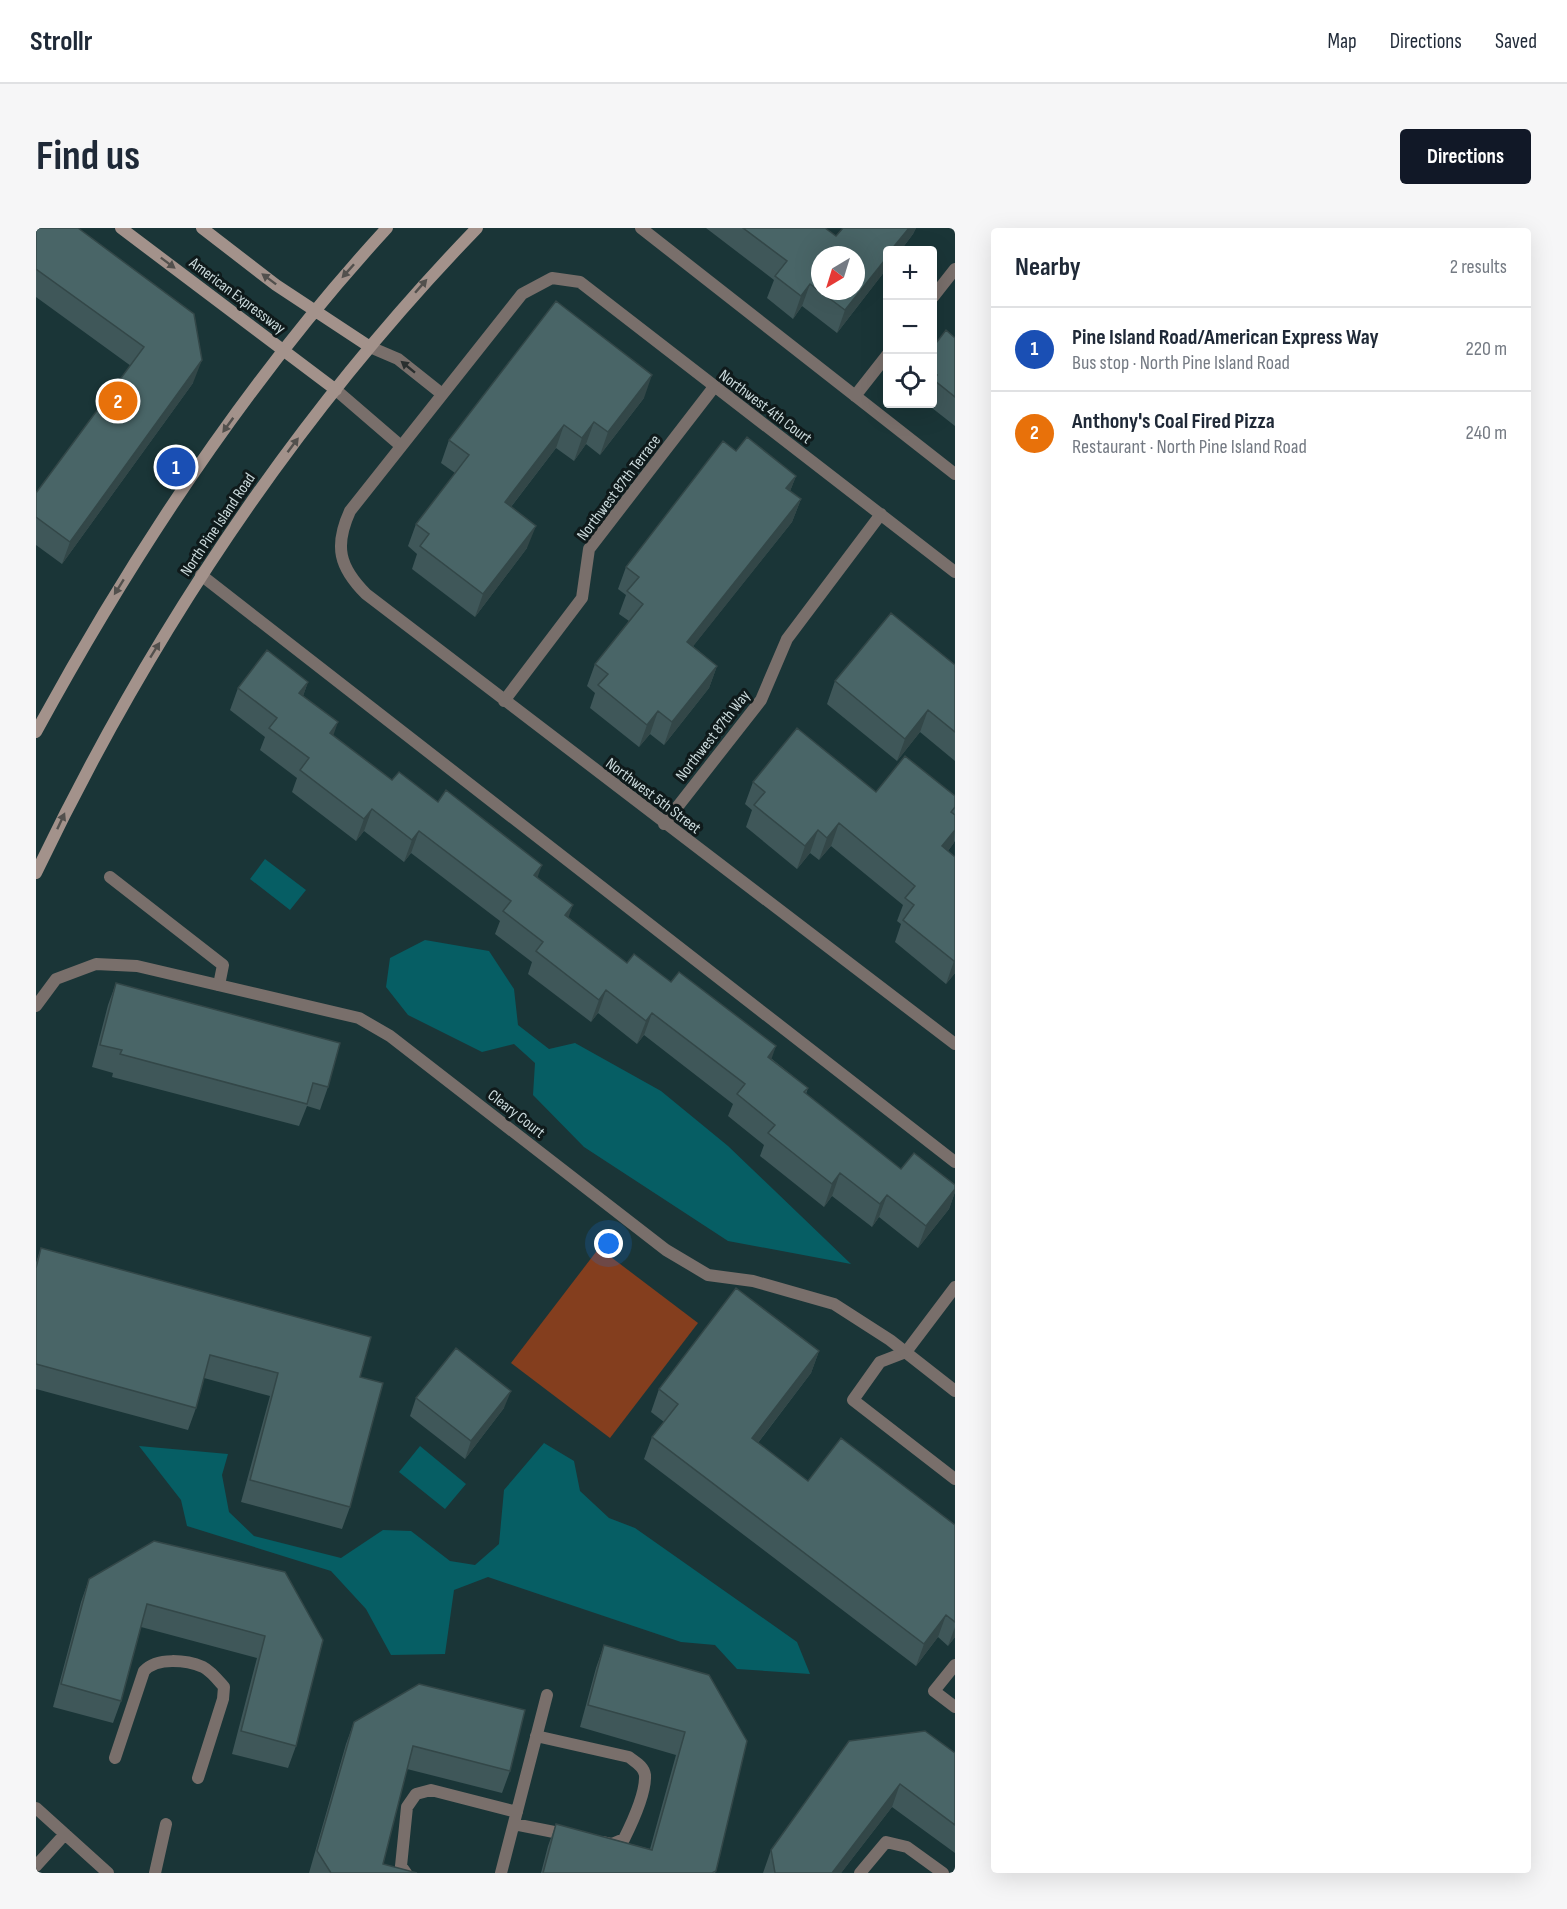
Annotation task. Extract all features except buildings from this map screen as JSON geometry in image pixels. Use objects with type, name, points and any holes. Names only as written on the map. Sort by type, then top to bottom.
[{"type":"main road","name":"American Expressway","points":[[121,228],[336,390]]},
{"type":"main road","name":"American Expressway","points":[[202,228],[276,285],[370,347]]},
{"type":"main road","points":[[36,732],[87,639],[141,551],[198,466],[342,276],[387,228]]},
{"type":"main road","name":"North Pine Island Road","points":[[36,873],[79,784],[125,700],[201,575],[241,516],[370,347],[428,278],[477,228]]},
{"type":"street","points":[[641,228],[955,474]]},
{"type":"street","points":[[937,292],[955,269]]},
{"type":"street","name":"Northwest 4th Court","points":[[442,394],[522,294],[552,278],[580,282],[955,572]]},
{"type":"street","points":[[336,390],[401,446],[442,394],[398,359],[370,347]]},
{"type":"street","points":[[855,396],[883,360]]},
{"type":"street","name":"Northwest 87th Terrace","points":[[504,701],[582,598],[589,549],[714,387]]},
{"type":"street","name":"Northwest 5th Street","points":[[401,446],[350,511],[341,536],[343,563],[352,580],[366,594],[504,701],[955,1044]]},
{"type":"street","name":"Northwest 87th Way","points":[[664,824],[761,700],[787,639],[881,514]]},
{"type":"street","points":[[201,575],[955,1162]]},
{"type":"street","points":[[111,877],[223,965],[219,985]]},
{"type":"street","name":"Cleary Court","points":[[36,1006],[56,979],[96,964],[137,966],[359,1018],[390,1036],[666,1250],[708,1275],[753,1281],[834,1304],[906,1352],[955,1391]]},
{"type":"street","points":[[955,1287],[906,1352],[880,1362],[853,1400],[955,1479]]},
{"type":"street","points":[[115,1758],[144,1671],[151,1663],[161,1660],[202,1667],[224,1687],[223,1699],[198,1779]]},
{"type":"street","points":[[955,1665],[934,1691],[955,1707]]},
{"type":"street","points":[[501,1873],[546,1695]]},
{"type":"street","points":[[406,1873],[401,1866],[407,1807],[416,1794],[431,1790],[584,1838],[612,1844],[624,1839],[634,1819],[645,1774],[641,1766],[629,1757],[536,1736]]},
{"type":"street","points":[[36,1808],[108,1873]]},
{"type":"street","points":[[155,1873],[166,1824]]},
{"type":"street","points":[[36,1866],[65,1834]]},
{"type":"street","points":[[860,1873],[886,1842],[907,1847],[944,1873]]},
{"type":"shaded area","points":[[599,1248],[698,1323],[610,1438],[511,1363]]},
{"type":"water","points":[[265,859],[306,890],[290,910],[250,879]]},
{"type":"water","points":[[425,940],[489,951],[514,989],[518,1025],[549,1049],[575,1043],[661,1091],[728,1146],[851,1264],[728,1241],[584,1147],[533,1095],[535,1063],[514,1044],[482,1052],[408,1015],[386,987],[390,958]]},
{"type":"water","points":[[544,1443],[574,1461],[580,1491],[609,1518],[635,1528],[797,1642],[810,1674],[737,1669],[715,1645],[681,1642],[488,1577],[454,1590],[445,1654],[391,1655],[366,1609],[331,1571],[187,1526],[181,1500],[139,1446],[228,1454],[222,1475],[229,1512],[254,1536],[341,1558],[383,1530],[411,1531],[450,1561],[475,1565],[499,1544],[504,1490]]},
{"type":"water","points":[[420,1446],[466,1484],[445,1509],[399,1472]]},
{"type":"place","name":"Anthony's Coal Fired Pizza","points":[[118,401]]},
{"type":"place","name":"Pine Island Road/American Express Way","points":[[176,467]]}]
